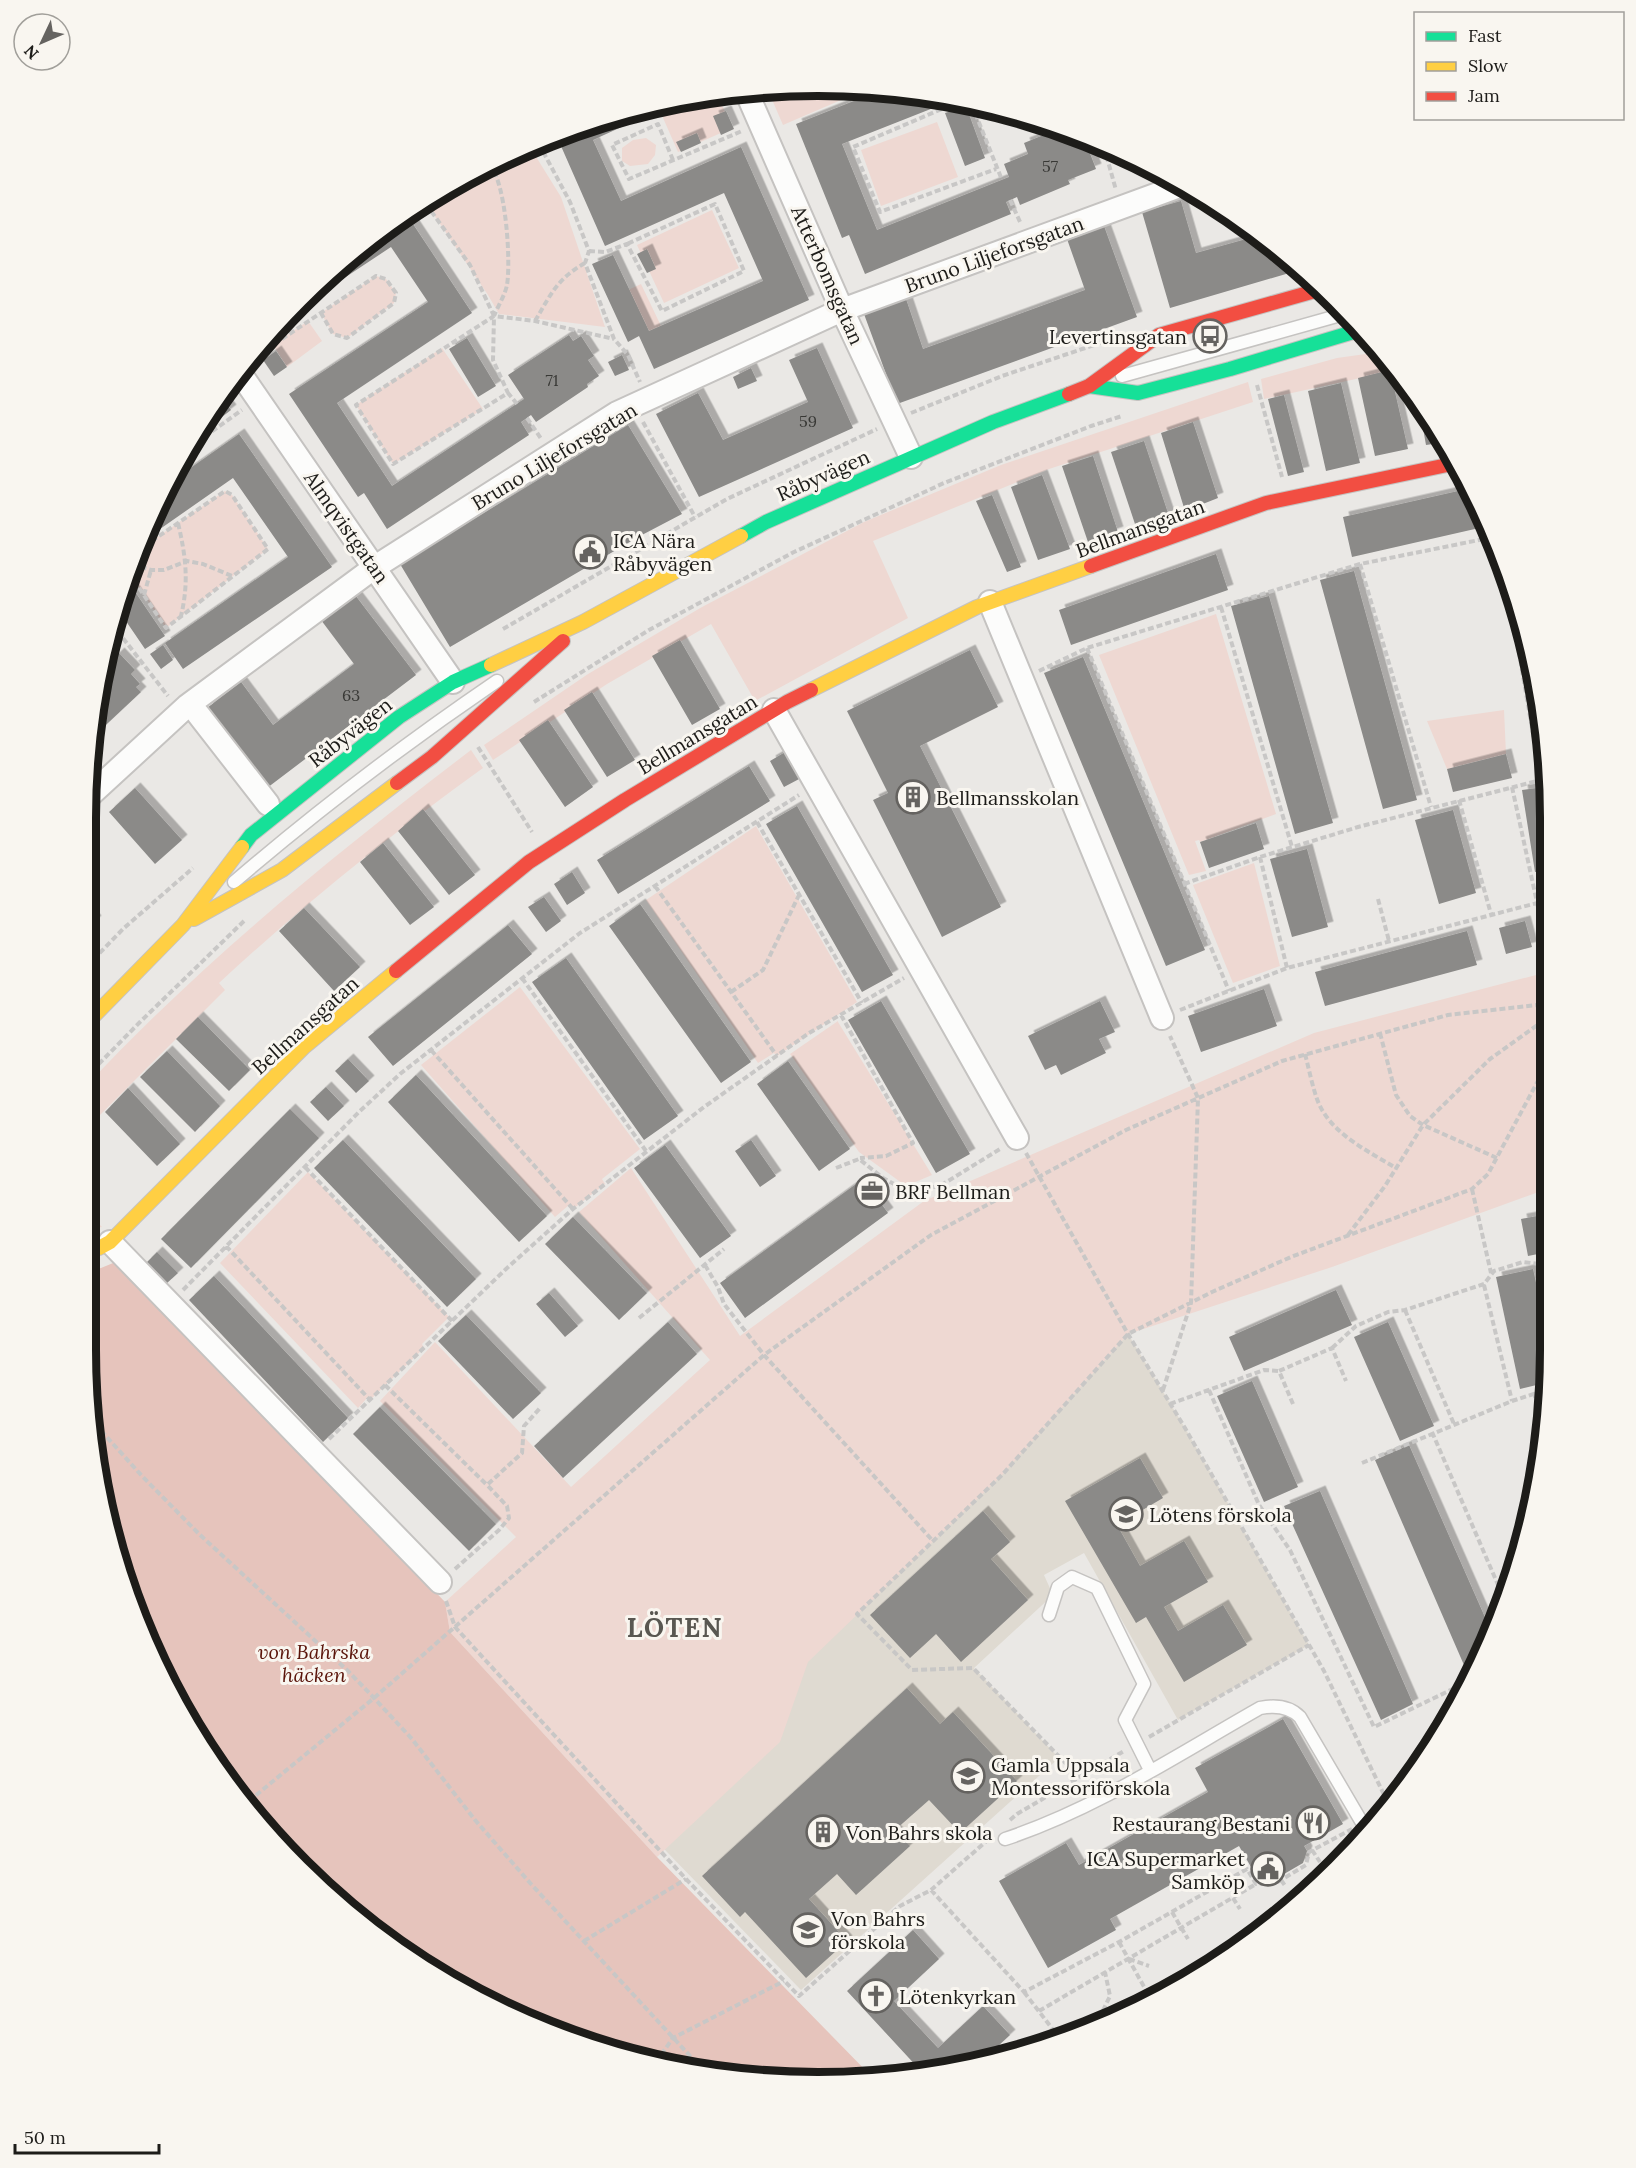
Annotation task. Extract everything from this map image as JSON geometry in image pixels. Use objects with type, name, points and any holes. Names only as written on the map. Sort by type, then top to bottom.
[{"type":"main road","name":"Råbyvägen","points":[[96,1014],[183,925],[251,835],[399,717],[453,682],[583,622],[766,522],[993,422],[1089,386],[1159,335],[1313,292]]},
{"type":"main road","name":"Råbyvägen","points":[[1089,386],[1138,393],[1241,366],[1352,332]]},
{"type":"main road","name":"Bellmansgatan","points":[[96,1249],[110,1242],[304,1047],[544,851],[774,710],[990,602],[1266,503],[1447,465]]},
{"type":"main road","name":"Råbyvägen","points":[[183,925],[282,870],[432,758],[583,622]]},
{"type":"street","name":"Atterbomsgatan","points":[[750,100],[842,310],[911,457]]},
{"type":"street","name":"Bruno Liljeforsgatan","points":[[97,789],[187,706],[375,567],[616,413],[842,310],[1172,189]]},
{"type":"street","name":"Almqvistgatan","points":[[244,379],[453,682]]},
{"type":"street","points":[[990,602],[1162,1018]]},
{"type":"street","points":[[774,710],[1017,1138]]},
{"type":"street","points":[[198,714],[268,804]]},
{"type":"street","points":[[110,1242],[440,1582]]},
{"type":"lane","name":"Råbyvägen","points":[[1089,386],[1337,316]]},
{"type":"lane","name":"Råbyvägen","points":[[183,925],[288,836],[442,718],[583,622]]},
{"type":"lane","points":[[1049,1615],[1058,1587],[1072,1577],[1097,1588],[1144,1684],[1125,1720],[1150,1770]]},
{"type":"lane","points":[[1005,1839],[1089,1805],[1260,1708],[1283,1707],[1300,1718],[1365,1821]]},
{"type":"path","points":[[945,108],[853,147],[880,212],[996,169]]},
{"type":"path","points":[[975,114],[1002,180]]},
{"type":"path","points":[[673,160],[657,124],[612,145],[629,179],[748,129]]},
{"type":"path","points":[[535,321],[553,290],[567,273],[585,262],[589,251],[570,202],[543,151]]},
{"type":"path","points":[[494,173],[503,202],[508,259],[507,286],[494,316],[493,360],[508,393],[517,404]]},
{"type":"path","points":[[1010,200],[1023,229]]},
{"type":"path","points":[[589,251],[605,252],[627,244],[715,204],[744,271],[662,311],[627,244]]},
{"type":"path","points":[[430,210],[470,265],[494,316]]},
{"type":"path","points":[[585,262],[614,339],[628,355],[642,387]]},
{"type":"path","points":[[271,346],[376,276],[386,279],[396,293],[394,303],[347,338],[333,334],[321,313]]},
{"type":"path","points":[[508,393],[393,464],[356,405],[494,316],[535,321],[614,339]]},
{"type":"path","points":[[1257,384],[1287,499]]},
{"type":"path","points":[[207,435],[245,408]]},
{"type":"path","points":[[639,413],[695,517]]},
{"type":"path","points":[[533,703],[649,630],[794,552],[944,483],[1091,426],[1131,413]]},
{"type":"path","points":[[527,418],[545,444]]},
{"type":"path","points":[[135,582],[166,628],[268,549],[232,495],[225,491],[151,541]]},
{"type":"path","points":[[178,523],[187,561],[185,600],[181,616]]},
{"type":"path","points":[[1022,680],[1087,648],[1360,564],[1484,539]]},
{"type":"path","points":[[141,567],[164,570],[187,561],[203,564],[232,576]]},
{"type":"path","points":[[1360,564],[1431,807]]},
{"type":"path","points":[[144,595],[151,570]]},
{"type":"path","points":[[1221,607],[1292,847]]},
{"type":"path","points":[[121,637],[174,704]]},
{"type":"path","points":[[1087,648],[1229,991]]},
{"type":"path","points":[[1521,655],[1535,734]]},
{"type":"path","points":[[475,741],[544,851]]},
{"type":"path","points":[[1184,884],[1292,847],[1431,807],[1538,781]]},
{"type":"path","points":[[170,1303],[360,1111],[400,1074],[580,933],[816,785]]},
{"type":"path","points":[[1512,787],[1540,919]]},
{"type":"path","points":[[1459,800],[1491,914]]},
{"type":"path","points":[[757,821],[862,1003]]},
{"type":"path","points":[[1260,857],[1287,968]]},
{"type":"path","points":[[654,886],[777,1056]]},
{"type":"path","points":[[731,992],[763,970],[799,894]]},
{"type":"path","points":[[1378,899],[1389,941]]},
{"type":"path","points":[[1162,1391],[1191,1303],[1198,1098],[1162,1018],[1287,968],[1540,902]]},
{"type":"path","points":[[96,1067],[246,919]]},
{"type":"path","points":[[316,1452],[506,1269],[573,1209],[704,1107],[809,1033],[921,968]]},
{"type":"path","points":[[522,978],[646,1151]]},
{"type":"path","points":[[252,1798],[374,1698],[545,1545],[764,1355],[931,1235],[1126,1130],[1282,1061],[1448,1015],[1540,1005]]},
{"type":"path","points":[[836,1168],[859,1159],[886,1156],[913,1143],[841,1015]]},
{"type":"path","points":[[1348,1235],[1396,1168],[1423,1125],[1490,1059],[1540,1023]]},
{"type":"path","points":[[1380,1034],[1396,1095],[1410,1116],[1423,1125],[1497,1158]]},
{"type":"path","points":[[431,1050],[573,1209]]},
{"type":"path","points":[[1305,1054],[1317,1101],[1331,1123],[1358,1145],[1396,1168]]},
{"type":"path","points":[[1079,1777],[973,1668],[912,1670],[857,1614],[1002,1475],[1128,1334],[1291,1257],[1472,1189],[1488,1174],[1540,1076]]},
{"type":"path","points":[[859,1159],[883,1178],[907,1191],[940,1186],[1017,1138],[1324,1671],[1385,1797]]},
{"type":"path","points":[[305,1167],[452,1321]]},
{"type":"path","points":[[1472,1189],[1492,1274]]},
{"type":"path","points":[[226,1246],[370,1400]]},
{"type":"path","points":[[639,1318],[724,1250]]},
{"type":"path","points":[[1170,1404],[1264,1370],[1279,1371],[1332,1348],[1356,1326],[1388,1312],[1405,1310],[1484,1284],[1494,1271],[1523,1262],[1540,1264]]},
{"type":"path","points":[[705,1265],[718,1287],[724,1304],[764,1355],[933,1541]]},
{"type":"path","points":[[1484,1284],[1512,1401]]},
{"type":"path","points":[[1405,1310],[1454,1424]]},
{"type":"path","points":[[1332,1348],[1346,1381]]},
{"type":"path","points":[[1279,1371],[1293,1404]]},
{"type":"path","points":[[385,1385],[507,1506],[509,1518],[499,1530],[440,1582],[455,1627],[686,1879],[800,1996]]},
{"type":"path","points":[[1209,1390],[1259,1505],[1290,1550],[1374,1727],[1456,1688]]},
{"type":"path","points":[[1362,1463],[1432,1432],[1538,1391]]},
{"type":"path","points":[[1534,1392],[1537,1405]]},
{"type":"path","points":[[487,1485],[522,1453],[524,1426],[541,1407]]},
{"type":"path","points":[[101,1430],[199,1534],[348,1671],[374,1698],[412,1739],[475,1820],[695,2061]]},
{"type":"path","points":[[1432,1432],[1500,1588]]},
{"type":"path","points":[[1039,2011],[1256,1884],[1276,1883],[1306,1865],[1309,1852],[1312,1850],[1358,1830]]},
{"type":"path","points":[[1312,1850],[1320,1862]]},
{"type":"path","points":[[1024,1992],[1119,1942],[1247,1869],[1256,1884]]},
{"type":"path","points":[[584,1941],[686,1879]]},
{"type":"path","points":[[1281,1880],[1286,1887]]},
{"type":"path","points":[[931,1890],[1024,1992],[1055,2032]]},
{"type":"path","points":[[1233,1898],[1240,1909]]},
{"type":"path","points":[[1172,1912],[1188,1939]]},
{"type":"path","points":[[1119,1942],[1147,1992]]},
{"type":"path","points":[[1128,1958],[1149,1966]]},
{"type":"path","points":[[1101,2014],[1110,1996],[1105,1972]]},
{"type":"path","points":[[661,2054],[673,2038],[784,1981]]},
{"type":"shaded area","points":[[847,97],[783,125],[771,98]]},
{"type":"shaded area","points":[[721,103],[732,128],[678,152],[661,114]]},
{"type":"shaded area","points":[[937,122],[958,177],[881,206],[861,150]]},
{"type":"shaded area","points":[[646,138],[656,145],[655,155],[648,164],[630,166],[622,161],[622,148],[633,140]]},
{"type":"shaded area","points":[[535,154],[561,197],[605,327],[499,314],[430,210],[499,170]]},
{"type":"shaded area","points":[[712,210],[739,268],[664,303],[637,245]]},
{"type":"shaded area","points":[[376,276],[386,279],[396,293],[394,303],[347,338],[333,334],[321,313]]},
{"type":"shaded area","points":[[641,284],[661,326],[649,331],[628,290]]},
{"type":"shaded area","points":[[308,321],[322,341],[287,367],[273,345]]},
{"type":"shaded area","points":[[442,348],[483,409],[393,464],[356,405]]},
{"type":"shaded area","points":[[1370,353],[1386,372],[1264,399],[1261,379],[1337,358]]},
{"type":"shaded area","points":[[1248,382],[1253,402],[1049,469],[873,541],[908,618],[755,701],[711,624],[607,684],[493,760],[484,745],[588,674],[702,607],[864,522],[1001,465]]},
{"type":"shaded area","points":[[225,491],[232,495],[268,549],[166,628],[135,582],[151,541]]},
{"type":"shaded area","points":[[1216,614],[1276,814],[1200,842],[1195,841],[1206,871],[1189,875],[1099,655]]},
{"type":"shaded area","points":[[1504,710],[1506,754],[1447,769],[1427,721]]},
{"type":"shaded area","points":[[471,750],[483,768],[348,871],[219,983],[225,990],[96,1119],[96,1076],[176,995],[223,952],[370,829]]},
{"type":"shaded area","points":[[756,826],[857,1002],[777,1056],[774,1053],[758,1063],[646,900]]},
{"type":"shaded area","points":[[1254,863],[1280,966],[1233,983],[1193,885]]},
{"type":"shaded area","points":[[1540,975],[1540,1192],[1332,1267],[1128,1334],[1002,1475],[808,1662],[780,1742],[657,1857],[450,1632],[445,1602],[516,1537],[380,1401],[435,1342],[571,1487],[710,1360],[579,1212],[631,1168],[740,1336],[924,1201],[1314,1033]]},
{"type":"shaded area","points":[[520,987],[640,1149],[602,1179],[605,1184],[573,1209],[569,1205],[555,1217],[421,1065]]},
{"type":"shaded area","points":[[838,1021],[932,1175],[906,1186],[859,1152],[790,1054]]},
{"type":"shaded area","points":[[308,1172],[449,1317],[422,1344],[424,1348],[370,1400],[367,1398],[358,1408],[220,1263]]},
{"type":"shaded area","points":[[1128,1334],[1185,1428],[1309,1645],[1178,1720],[1084,1553],[1044,1575],[1053,1595],[974,1668],[1059,1758],[801,1990],[667,1852],[466,1629],[1002,1474]]},
{"type":"green space","name":"von Bahrska häcken","points":[[118,1261],[445,1602],[450,1632],[657,1857],[865,2070],[818,2072],[724,2066],[677,2058],[586,2034],[499,1998],[457,1975],[378,1923],[307,1861],[245,1790],[193,1711],[170,1669],[134,1582],[110,1491],[102,1444],[96,1350],[96,1269]]},
{"type":"building","points":[[862,98],[937,106],[842,144],[877,230],[1009,177],[1004,164],[1028,154],[1024,143],[1048,133],[1088,149],[1096,169],[1068,180],[1070,184],[1020,205],[1017,197],[1006,202],[1011,214],[865,274],[849,235],[842,238],[796,124]]},
{"type":"building","points":[[956,109],[968,112],[985,158],[965,166],[945,113]]},
{"type":"building","points":[[726,111],[734,129],[721,135],[713,116]]},
{"type":"building","points":[[639,119],[593,140],[621,201],[741,147],[809,300],[654,369],[639,336],[628,342],[592,264],[613,255],[649,331],[763,281],[724,193],[605,246],[560,144]]},
{"type":"building","points":[[697,133],[701,143],[681,152],[676,142]]},
{"type":"building","points":[[1181,201],[1196,253],[1248,238],[1291,273],[1170,308],[1142,212]]},
{"type":"building","points":[[412,222],[472,313],[337,403],[392,486],[524,399],[508,375],[569,335],[573,341],[581,336],[594,356],[588,360],[599,376],[587,384],[588,387],[536,422],[531,415],[521,422],[529,435],[387,529],[364,493],[358,497],[289,394],[428,302],[391,247],[324,291],[378,245]]},
{"type":"building","points":[[1104,226],[1137,317],[897,404],[864,314],[906,299],[923,349],[1085,290],[1067,239]]},
{"type":"building","points":[[647,249],[656,269],[647,273],[637,254]]},
{"type":"building","points":[[467,338],[496,386],[478,397],[449,349]]},
{"type":"building","points":[[817,348],[853,428],[699,497],[656,414],[698,393],[723,440],[808,402],[789,360]]},
{"type":"building","points":[[276,351],[287,367],[274,376],[263,360]]},
{"type":"building","points":[[622,355],[629,370],[615,376],[608,362]]},
{"type":"building","points":[[751,368],[757,381],[738,389],[733,377]]},
{"type":"building","points":[[1385,371],[1391,378],[1408,449],[1375,456],[1358,378]]},
{"type":"building","points":[[1341,383],[1360,463],[1326,471],[1308,391]]},
{"type":"building","points":[[1284,395],[1304,472],[1288,476],[1268,399]]},
{"type":"building","points":[[227,404],[231,410],[217,419]]},
{"type":"building","points":[[1193,422],[1218,498],[1185,511],[1161,433]]},
{"type":"building","points":[[1422,424],[1435,444],[1426,445]]},
{"type":"building","points":[[628,425],[682,514],[640,536],[450,647],[400,564]]},
{"type":"building","points":[[239,434],[332,567],[183,669],[165,643],[288,557],[233,478],[155,532],[185,472]]},
{"type":"building","points":[[1144,441],[1169,516],[1136,527],[1111,452]]},
{"type":"building","points":[[1093,456],[1118,532],[1088,542],[1062,466]]},
{"type":"building","points":[[1042,475],[1070,549],[1038,560],[1011,487]]},
{"type":"building","points":[[1461,490],[1479,528],[1352,557],[1343,517]]},
{"type":"building","points":[[992,495],[1021,567],[1007,572],[976,501]]},
{"type":"building","points":[[1216,554],[1228,590],[1071,645],[1059,610]]},
{"type":"building","points":[[1354,571],[1417,800],[1383,809],[1320,580]]},
{"type":"building","points":[[133,589],[165,636],[145,649],[124,619]]},
{"type":"building","points":[[355,595],[416,675],[267,788],[207,708],[241,682],[273,725],[354,664],[321,620]]},
{"type":"building","points":[[1269,596],[1333,823],[1295,834],[1231,606]]},
{"type":"building","points":[[680,640],[720,709],[692,725],[652,656]]},
{"type":"building","points":[[163,645],[173,660],[161,669],[150,654]]},
{"type":"building","name":"Bellmansskolan","points":[[970,650],[998,707],[920,746],[1001,907],[942,937],[873,800],[888,793],[847,711]]},
{"type":"building","points":[[119,653],[135,670],[131,674],[140,684],[136,687],[141,692],[102,729],[110,677],[115,657]]},
{"type":"building","points":[[1083,657],[1205,950],[1166,966],[1044,673]]},
{"type":"building","points":[[592,692],[635,760],[607,777],[564,710]]},
{"type":"building","points":[[548,720],[593,787],[565,807],[519,740]]},
{"type":"building","points":[[787,751],[801,778],[784,787],[770,761]]},
{"type":"building","points":[[1506,754],[1512,778],[1453,792],[1447,769]]},
{"type":"building","points":[[749,766],[770,801],[618,894],[597,860]]},
{"type":"building","points":[[135,788],[182,840],[155,864],[109,812]]},
{"type":"building","points":[[1539,788],[1540,872],[1535,872],[1522,790]]},
{"type":"building","points":[[797,806],[893,975],[862,992],[766,824]]},
{"type":"building","points":[[423,809],[475,875],[449,895],[398,831]]},
{"type":"building","points":[[1453,810],[1476,893],[1439,904],[1415,820]]},
{"type":"building","points":[[1256,823],[1264,849],[1209,868],[1200,842]]},
{"type":"building","points":[[383,843],[434,907],[410,925],[360,862]]},
{"type":"building","points":[[1307,849],[1328,927],[1292,937],[1270,859]]},
{"type":"building","points":[[572,872],[585,893],[567,905],[554,884]]},
{"type":"building","points":[[544,897],[561,921],[546,932],[528,907]]},
{"type":"building","points":[[640,904],[751,1062],[721,1083],[609,926]]},
{"type":"building","points":[[304,908],[360,967],[334,991],[279,931]]},
{"type":"building","points":[[1525,921],[1532,947],[1506,954],[1499,928]]},
{"type":"building","points":[[508,925],[532,954],[393,1066],[368,1037]]},
{"type":"building","points":[[1467,931],[1477,965],[1325,1006],[1315,972]]},
{"type":"building","points":[[566,958],[678,1116],[644,1140],[532,982]]},
{"type":"building","points":[[1264,989],[1277,1026],[1201,1052],[1188,1016]]},
{"type":"building","points":[[881,1001],[970,1154],[936,1173],[848,1020]]},
{"type":"building","points":[[1100,1001],[1115,1032],[1099,1039],[1106,1053],[1061,1075],[1056,1065],[1045,1070],[1028,1036]]},
{"type":"building","points":[[198,1017],[250,1070],[229,1091],[176,1039]]},
{"type":"building","points":[[167,1051],[220,1106],[195,1132],[140,1077]]},
{"type":"building","points":[[348,1059],[369,1081],[356,1093],[335,1071]]},
{"type":"building","points":[[788,1061],[850,1149],[819,1171],[757,1084]]},
{"type":"building","points":[[416,1075],[547,1216],[519,1242],[388,1102]]},
{"type":"building","points":[[326,1087],[344,1106],[328,1121],[310,1102]]},
{"type":"building","points":[[128,1088],[180,1144],[157,1166],[105,1112]]},
{"type":"building","points":[[290,1109],[319,1138],[191,1268],[161,1239]]},
{"type":"building","points":[[343,1140],[476,1279],[447,1307],[314,1168]]},
{"type":"building","points":[[751,1140],[776,1176],[760,1187],[735,1151]]},
{"type":"building","points":[[665,1145],[731,1236],[700,1258],[634,1168]]},
{"type":"building","points":[[863,1179],[888,1213],[745,1318],[720,1283]]},
{"type":"building","points":[[1540,1215],[1540,1254],[1528,1256],[1521,1219]]},
{"type":"building","points":[[573,1217],[647,1293],[619,1320],[545,1244]]},
{"type":"building","points":[[157,1252],[178,1273],[166,1284],[146,1263]]},
{"type":"building","points":[[1533,1269],[1540,1301],[1539,1385],[1520,1389],[1496,1277]]},
{"type":"building","points":[[214,1276],[348,1418],[323,1442],[189,1300]]},
{"type":"building","points":[[1336,1290],[1352,1325],[1244,1371],[1229,1337]]},
{"type":"building","points":[[549,1293],[578,1326],[565,1337],[536,1304]]},
{"type":"building","points":[[466,1315],[541,1393],[513,1419],[438,1341]]},
{"type":"building","points":[[668,1322],[697,1354],[563,1478],[534,1446]]},
{"type":"building","points":[[1388,1322],[1434,1426],[1400,1441],[1354,1337]]},
{"type":"building","points":[[1252,1381],[1298,1487],[1264,1502],[1217,1396]]},
{"type":"building","points":[[380,1407],[496,1524],[469,1551],[353,1434]]},
{"type":"building","points":[[1409,1445],[1487,1621],[1466,1669],[1375,1460]]},
{"type":"building","points":[[1140,1458],[1163,1498],[1117,1525],[1140,1566],[1184,1541],[1208,1582],[1164,1607],[1178,1631],[1223,1605],[1247,1645],[1184,1682],[1146,1617],[1136,1623],[1065,1501]]},
{"type":"building","points":[[1320,1491],[1413,1704],[1381,1720],[1284,1506]]},
{"type":"building","points":[[983,1511],[1010,1542],[991,1559],[1028,1600],[961,1662],[936,1634],[910,1658],[870,1615]]},
{"type":"building","name":"Von Bahrs skola","points":[[907,1688],[940,1724],[953,1712],[1017,1781],[960,1833],[929,1800],[895,1830],[910,1846],[856,1895],[837,1874],[809,1899],[847,1941],[806,1978],[745,1912],[740,1917],[702,1876]]},
{"type":"building","points":[[1283,1719],[1343,1824],[1304,1846],[1307,1851],[1303,1863],[1272,1881],[1262,1877],[1259,1872],[1255,1874],[1239,1846],[1110,1919],[1116,1930],[1048,1968],[999,1881],[1066,1843],[1079,1865],[1208,1792],[1195,1768]]},
{"type":"building","name":"Lötenkyrkan","points":[[913,1930],[939,1959],[894,2001],[938,2048],[983,2006],[1010,2035],[994,2050],[916,2065],[847,1991]]},
{"type":"traffic: fast","points":[[1089,386],[1138,393],[1230,369],[1352,332]]},
{"type":"traffic: fast","points":[[741,536],[766,522],[993,422],[1069,394]]},
{"type":"traffic: fast","points":[[242,847],[251,835],[399,717],[453,682],[491,665]]},
{"type":"traffic: slow","points":[[491,665],[583,622],[741,536]]},
{"type":"traffic: slow","points":[[811,690],[977,607],[1091,566]]},
{"type":"traffic: slow","points":[[194,919],[282,870],[397,783]]},
{"type":"traffic: slow","points":[[96,1014],[183,925],[242,847]]},
{"type":"traffic: slow","points":[[96,1249],[110,1242],[304,1047],[396,971]]},
{"type":"traffic: jam","points":[[1069,394],[1089,386],[1159,335],[1312,292]]},
{"type":"traffic: jam","points":[[1091,566],[1266,503],[1447,465]]},
{"type":"traffic: jam","points":[[397,783],[432,757],[563,641]]},
{"type":"traffic: jam","points":[[396,971],[529,862],[625,800],[787,702],[811,690]]},
{"type":"place","name":"Levertinsgatan","points":[[1210,336]]},
{"type":"place","name":"ICA Nära Råbyvägen","points":[[590,552]]},
{"type":"place","name":"Bellmansskolan","points":[[913,797]]},
{"type":"place","name":"BRF Bellman","points":[[872,1191]]},
{"type":"place","name":"Lötens förskola","points":[[1126,1514]]},
{"type":"place","name":"Gamla Uppsala Montessoriförskola","points":[[968,1776]]},
{"type":"place","name":"Restaurang Bestani","points":[[1313,1823]]},
{"type":"place","name":"Von Bahrs skola","points":[[823,1832]]},
{"type":"place","name":"ICA Supermarket Samköp","points":[[1268,1869]]},
{"type":"place","name":"Von Bahrs förskola","points":[[808,1930]]},
{"type":"place","name":"Lötenkyrkan","points":[[876,1996]]},
{"type":"district","name":"LÖTEN","points":[[675,1627]]}]
